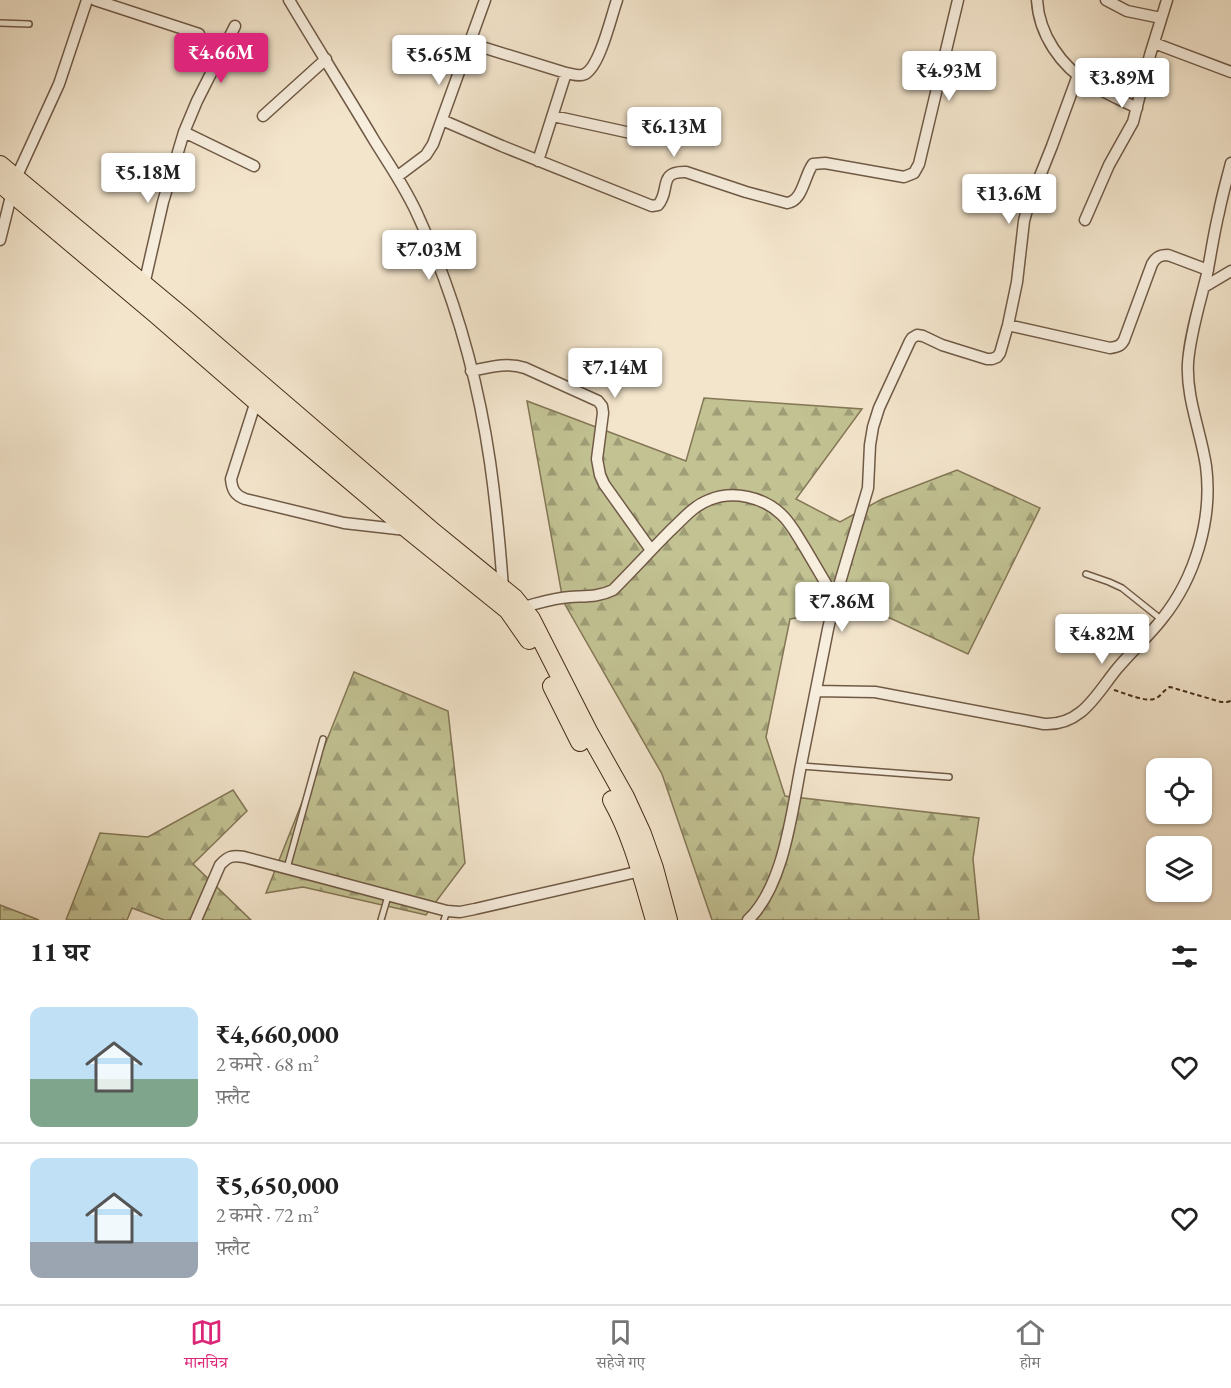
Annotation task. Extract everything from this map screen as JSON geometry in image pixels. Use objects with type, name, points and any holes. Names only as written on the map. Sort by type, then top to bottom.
[{"type":"highway","points":[[0,165],[9,184],[255,401],[508,610],[529,641],[615,806],[630,839],[655,920]]},
{"type":"highway","points":[[9,184],[144,285],[433,532],[503,588],[523,608],[625,796],[654,868],[668,920]]},
{"type":"street","points":[[0,240],[9,184],[59,84],[87,0]]},
{"type":"street","points":[[94,0],[199,34]]},
{"type":"street","points":[[289,0],[398,176],[419,217],[436,258],[471,371],[490,461],[503,588]]},
{"type":"street","points":[[398,176],[426,154],[433,144],[485,0]]},
{"type":"street","points":[[469,43],[566,74],[581,75],[587,73],[597,61],[617,0]]},
{"type":"street","points":[[442,120],[652,206],[662,201],[667,179],[679,172],[686,172],[787,203],[797,198],[813,164],[825,163],[904,177],[914,173],[919,164],[958,0]]},
{"type":"street","points":[[1037,0],[1042,25],[1060,59],[1090,84],[1137,108]]},
{"type":"street","points":[[1106,0],[1127,11],[1161,18]]},
{"type":"street","points":[[1085,220],[1109,165],[1132,122],[1167,0]]},
{"type":"street","points":[[144,285],[163,202],[184,132],[197,101],[236,26]]},
{"type":"street","points":[[1154,43],[1231,72]]},
{"type":"street","points":[[263,116],[326,59]]},
{"type":"street","points":[[538,161],[566,74]]},
{"type":"street","points":[[748,920],[766,896],[776,875],[784,849],[835,599],[868,488],[870,445],[879,408],[909,341],[917,335],[987,359],[992,360],[1000,354],[1017,282],[1024,221],[1028,206],[1078,75]]},
{"type":"street","points":[[553,116],[658,139]]},
{"type":"street","points":[[184,132],[254,166]]},
{"type":"street","points":[[816,691],[875,692],[1054,725],[1081,714],[1122,663],[1162,620],[1187,578],[1200,542],[1207,507],[1206,466],[1189,382],[1188,365],[1231,163]]},
{"type":"street","points":[[1008,326],[1110,348],[1116,347],[1122,345],[1156,258],[1168,255],[1208,270]]},
{"type":"street","points":[[1204,287],[1231,271]]},
{"type":"street","points":[[471,371],[516,365],[598,401],[603,406],[597,459],[600,475],[651,550]]},
{"type":"street","points":[[255,401],[231,479],[236,495],[274,507],[344,523],[409,530]]},
{"type":"street","points":[[523,608],[557,598],[594,596],[613,590],[692,510],[708,500],[722,496],[755,498],[770,505],[783,515],[835,599]]},
{"type":"street","points":[[196,920],[220,865],[226,858],[234,855],[388,896],[446,916],[641,871]]},
{"type":"lane","points":[[0,23],[29,24]]},
{"type":"lane","points":[[1086,574],[1122,588],[1162,620]]},
{"type":"lane","points":[[288,868],[323,739]]},
{"type":"lane","points":[[801,766],[949,777]]},
{"type":"lane","points":[[381,920],[388,896]]},
{"type":"path","points":[[1103,687],[1145,700],[1156,699],[1165,688],[1170,687],[1221,702],[1231,701]]},
{"type":"green space","points":[[704,398],[862,409],[796,499],[840,522],[882,499],[957,470],[1040,508],[968,654],[866,607],[790,619],[766,737],[785,796],[979,818],[973,859],[979,920],[712,920],[662,774],[563,601],[527,401],[686,461]]},
{"type":"green space","points":[[354,672],[448,711],[465,863],[426,915],[303,887],[266,893]]},
{"type":"green space","points":[[233,790],[247,811],[193,864],[251,920],[164,920],[132,908],[127,920],[66,920],[100,833],[148,837]]},
{"type":"green space","points":[[0,905],[39,920],[0,920]]}]
